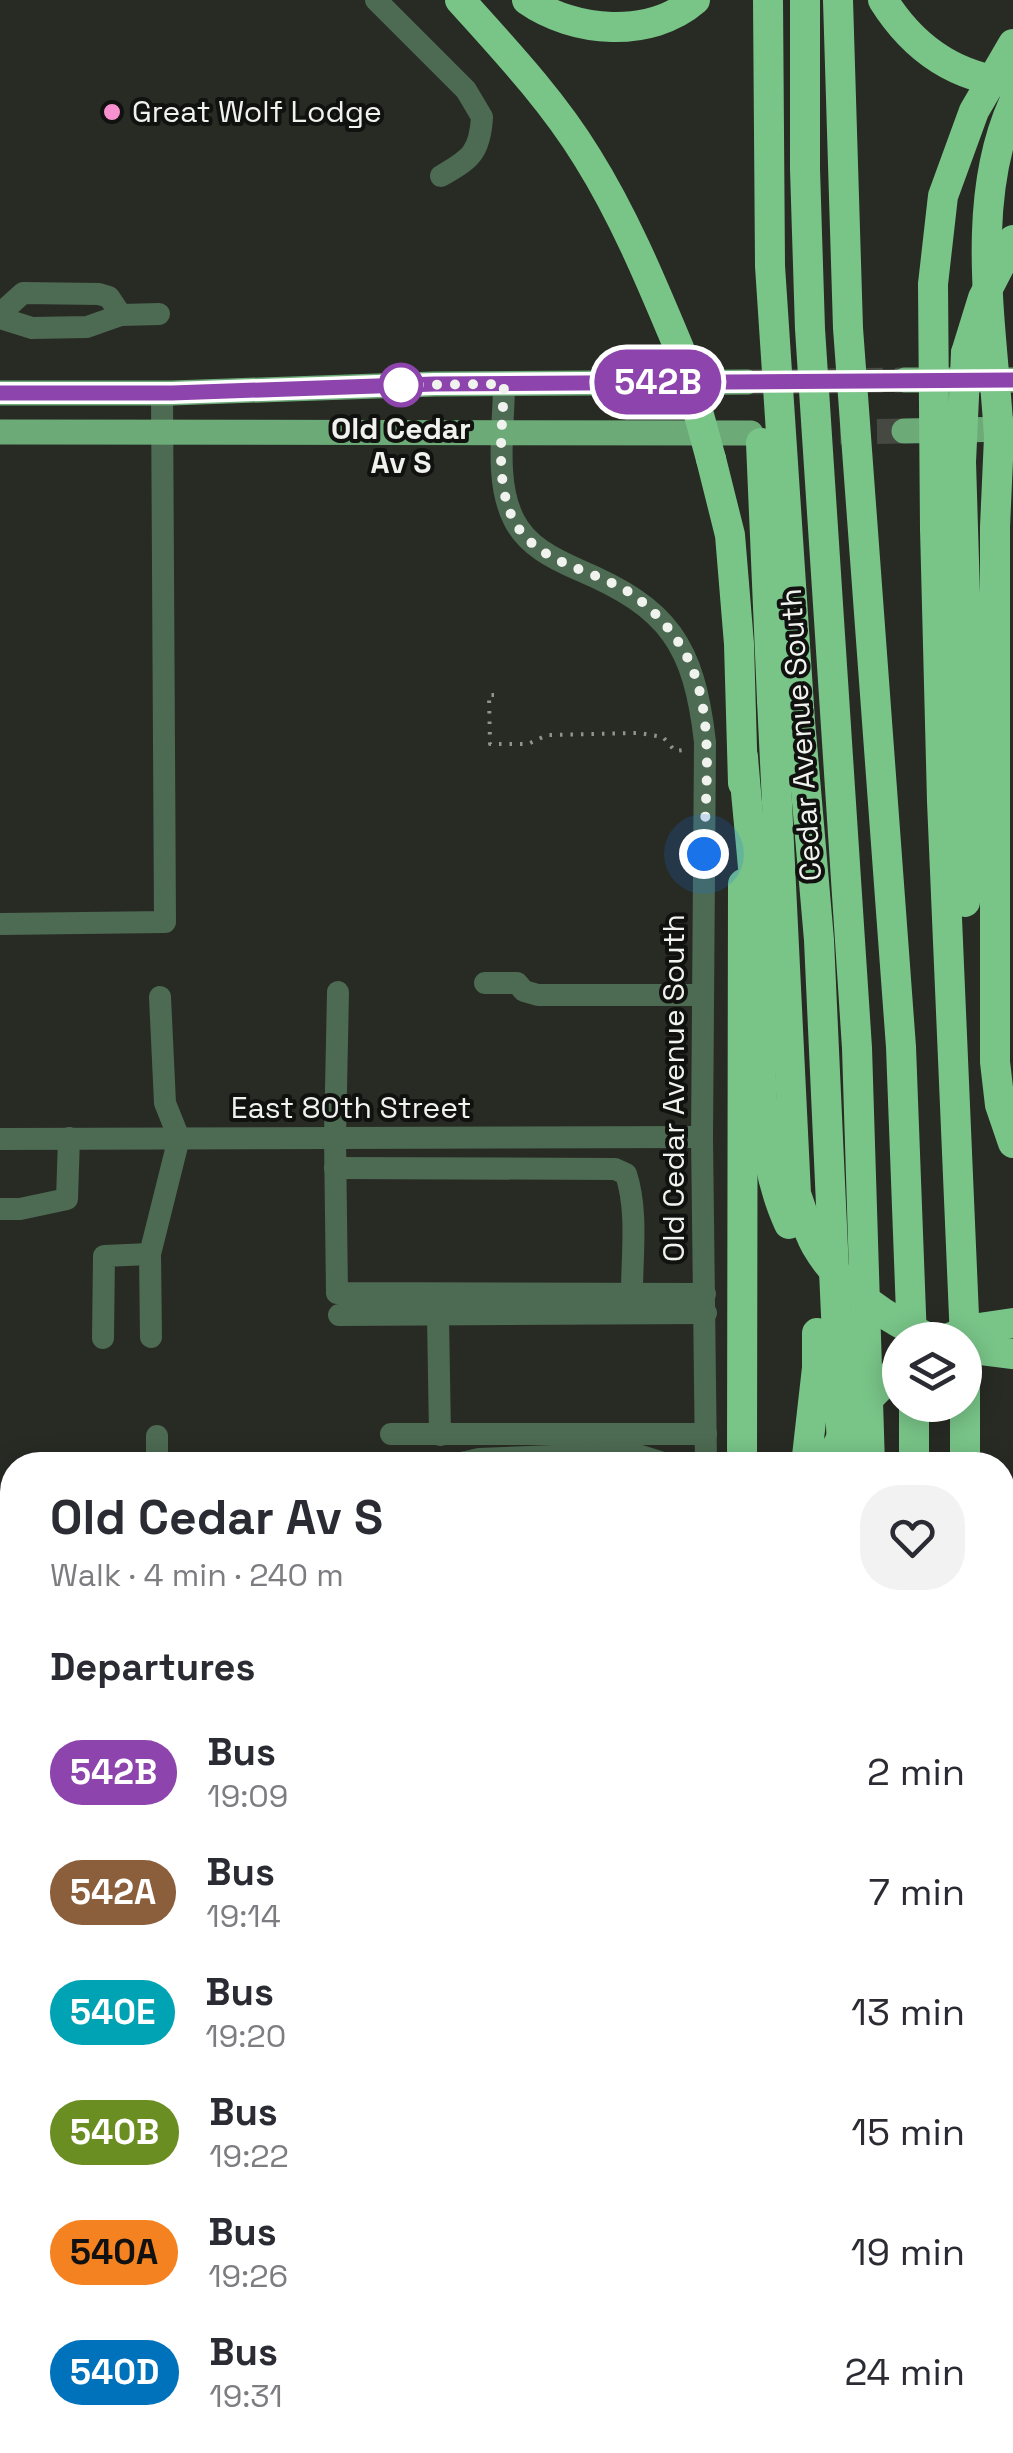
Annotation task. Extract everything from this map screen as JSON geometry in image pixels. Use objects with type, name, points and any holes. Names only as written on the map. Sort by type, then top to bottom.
[{"type":"highway","points":[[460,0],[532,82],[586,156],[634,241],[684,360],[730,536],[740,644],[743,757],[742,1452]]},
{"type":"highway","points":[[527,0],[564,19],[599,27],[642,26],[682,12],[695,0]]},
{"type":"highway","points":[[768,0],[770,266],[818,940],[842,1452]]},
{"type":"highway","name":"Cedar Avenue South","points":[[805,0],[804,170],[810,329],[857,1048],[870,1452]]},
{"type":"highway","points":[[838,0],[848,328],[901,1047],[911,1322]]},
{"type":"highway","points":[[883,0],[909,36],[940,60],[975,76],[1013,83]]},
{"type":"highway","points":[[964,1322],[942,801],[933,284],[943,196],[974,110],[1013,44]]},
{"type":"highway","points":[[1013,104],[1001,138],[986,230],[1006,433],[1001,528],[995,1062],[1000,1104],[1013,1143]]},
{"type":"highway","points":[[994,340],[1001,233],[1013,180]]},
{"type":"highway","points":[[959,1165],[969,726],[961,462],[966,353],[983,298],[1013,240]]},
{"type":"highway","points":[[770,266],[758,356],[796,1194],[816,1246],[853,1289],[894,1322]]},
{"type":"highway","points":[[1001,528],[1013,610]]},
{"type":"highway","points":[[743,757],[758,944],[765,1120],[776,1196],[802,1252],[841,1303],[882,1332]]},
{"type":"highway","points":[[807,1452],[817,1368],[818,940]]},
{"type":"highway","points":[[982,1328],[1013,1323]]},
{"type":"highway","points":[[982,1347],[1013,1354]]},
{"type":"highway","points":[[982,1364],[1013,1368]]},
{"type":"highway","points":[[833,1452],[856,1411],[882,1385]]},
{"type":"highway","points":[[914,1422],[914,1452]]},
{"type":"highway","points":[[965,1422],[965,1452]]},
{"type":"main road","points":[[905,380],[1013,380]]},
{"type":"main road","points":[[0,393],[747,382]]},
{"type":"main road","points":[[904,431],[1006,433]]},
{"type":"main road","points":[[0,432],[751,433]]},
{"type":"street","points":[[376,0],[466,90],[482,117],[478,148],[442,176]]},
{"type":"street","points":[[121,315],[109,297],[23,293],[0,316],[32,328],[88,328],[121,315],[159,314]]},
{"type":"street","name":"Old Cedar Avenue South","points":[[504,384],[507,500],[514,520],[541,551],[627,591],[658,616],[678,641],[692,668],[700,699],[706,742],[702,1137],[706,1452]]},
{"type":"street","points":[[0,924],[164,922],[162,393]]},
{"type":"street","points":[[486,982],[517,983],[524,991],[538,995],[703,995]]},
{"type":"street","points":[[338,992],[337,1292],[632,1292],[706,1303]]},
{"type":"street","points":[[150,1337],[150,1254],[178,1138],[165,1103],[160,997]]},
{"type":"street","name":"East 80th Street","points":[[0,1139],[702,1137]]},
{"type":"street","points":[[0,1209],[67,1199],[70,1138]]},
{"type":"street","points":[[335,1168],[615,1169],[626,1174],[629,1185],[632,1292]]},
{"type":"street","points":[[103,1338],[104,1256],[150,1254]]},
{"type":"street","points":[[340,1315],[438,1316],[706,1303]]},
{"type":"street","points":[[438,1316],[440,1435]]},
{"type":"street","points":[[391,1434],[706,1434]]},
{"type":"street","points":[[157,1436],[157,1452]]},
{"type":"path","points":[[494,695],[490,695],[490,744],[528,744],[548,735],[639,733],[663,737],[675,751],[683,750],[684,736]]},
{"type":"tunnel","points":[[747,382],[905,380]]},
{"type":"tunnel","points":[[766,433],[904,431]]},
{"type":"bus line","name":"542B","points":[[0,393],[172,393],[434,384],[1013,380]]},
{"type":"place","name":"Great Wolf Lodge","points":[[112,112]]},
{"type":"place","name":"Old Cedar Av S","points":[[401,385]]},
{"type":"route","points":[[401,385],[504,384],[504,482],[514,520],[541,551],[627,591],[658,616],[678,641],[692,668],[706,742],[704,854]]}]
